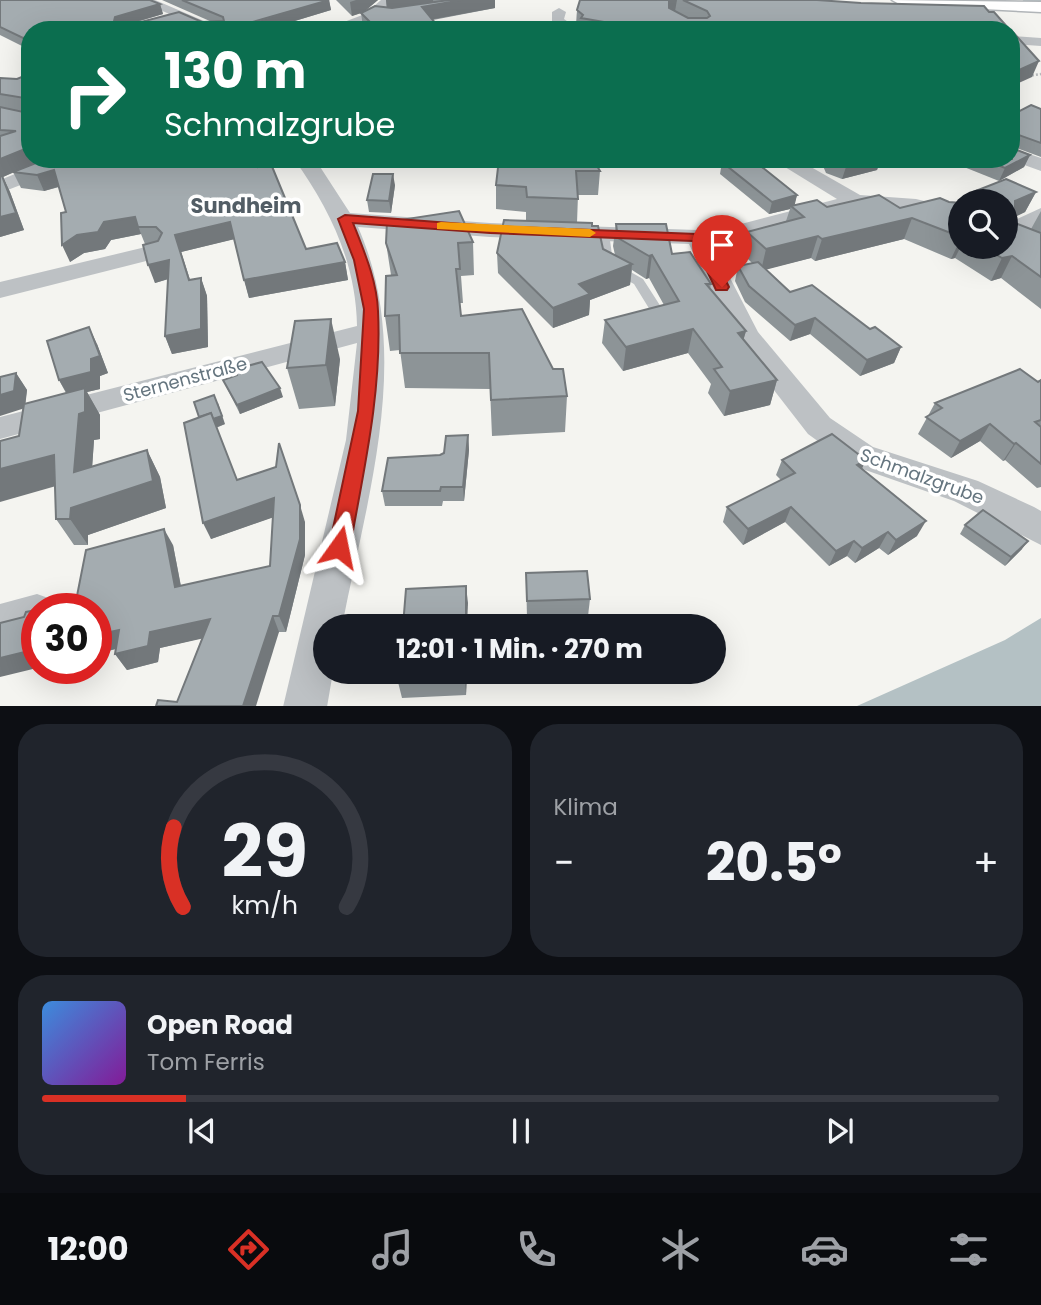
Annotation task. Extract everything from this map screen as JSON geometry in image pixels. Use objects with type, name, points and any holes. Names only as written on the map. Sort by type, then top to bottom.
[{"type":"main road","points":[[901,0],[1041,7]]},
{"type":"street","points":[[144,0],[162,15],[185,9],[204,21]]},
{"type":"street","points":[[363,21],[378,17],[387,0]]},
{"type":"street","points":[[559,12],[559,21]]},
{"type":"street","points":[[1020,41],[1041,42]]},
{"type":"street","points":[[1020,157],[1041,165]]},
{"type":"street","points":[[0,187],[48,168]]},
{"type":"street","points":[[305,706],[365,421],[370,331],[368,284],[356,243],[345,219],[313,168]]},
{"type":"street","points":[[798,168],[855,201]]},
{"type":"street","points":[[345,219],[490,230],[697,237],[722,236],[855,201],[916,205],[948,214]]},
{"type":"street","points":[[1018,227],[1041,215]]},
{"type":"street","name":"Schmalzgrube","points":[[697,237],[746,337],[819,426],[862,456],[967,491],[1022,517],[1041,530]]},
{"type":"street","points":[[1018,239],[1029,244]]},
{"type":"street","points":[[0,290],[154,252]]},
{"type":"street","name":"Sternenstraße","points":[[0,428],[370,331]]},
{"type":"street","points":[[0,622],[21,616]]},
{"type":"lane","points":[[603,233],[607,264],[639,282],[654,307]]},
{"type":"path","points":[[1022,76],[1041,74]]},
{"type":"shaded area","points":[[1041,618],[1041,706],[857,706],[1005,640]]},
{"type":"building","points":[[0,0],[150,0],[160,4],[115,17],[114,21],[21,21],[21,37],[0,27]]},
{"type":"building","points":[[182,0],[329,0],[256,21],[224,21],[223,17]]},
{"type":"building","points":[[462,0],[422,7],[434,21],[369,21],[361,13],[375,6],[392,8]]},
{"type":"building","points":[[580,0],[669,0],[669,8],[688,18],[707,18],[710,16],[707,11],[683,0],[817,0],[984,6],[1002,21],[598,21],[581,18],[583,15],[577,10]]},
{"type":"building","points":[[179,12],[200,21],[145,21]]},
{"type":"building","points":[[1020,40],[1039,61],[1020,69]]},
{"type":"building","points":[[21,77],[21,97],[0,94],[0,78]]},
{"type":"building","points":[[1031,105],[1041,109],[1041,143],[1020,135],[1020,111]]},
{"type":"building","points":[[0,107],[21,112],[21,151],[0,159],[0,136],[16,131],[0,130]]},
{"type":"building","points":[[1020,151],[1030,155],[1020,160]]},
{"type":"building","points":[[23,168],[273,168],[306,249],[337,243],[345,262],[244,280],[230,222],[175,235],[189,280],[201,278],[201,329],[165,336],[169,260],[148,265],[143,245],[158,241],[162,233],[156,227],[138,227],[135,217],[104,222],[98,232],[77,235],[62,245],[61,213],[66,212],[54,170],[37,175],[13,172]]},
{"type":"building","points":[[498,168],[598,168],[600,171],[576,171],[578,199],[527,197],[526,187],[496,185]]},
{"type":"building","points":[[730,168],[763,168],[797,195],[772,202]]},
{"type":"building","points":[[373,174],[393,174],[389,201],[367,200]]},
{"type":"building","points":[[0,176],[16,213],[0,217]]},
{"type":"building","points":[[1006,179],[1036,192],[1018,200],[1018,189],[981,189]]},
{"type":"building","points":[[879,195],[900,208],[940,198],[948,202],[948,232],[912,218],[766,249],[747,232],[804,217],[791,206],[817,200],[827,207]]},
{"type":"building","points":[[459,211],[473,242],[458,243],[460,269],[456,269],[461,316],[522,309],[553,369],[563,369],[567,396],[491,400],[489,353],[400,353],[399,315],[385,316],[386,276],[397,275],[386,243],[387,222]]},
{"type":"building","points":[[504,220],[592,223],[592,226],[598,226],[603,249],[632,264],[579,284],[590,294],[553,308],[497,253]]},
{"type":"building","points":[[616,224],[666,224],[672,254],[690,252],[711,284],[706,284],[746,331],[738,333],[777,380],[730,391],[714,369],[722,367],[693,329],[626,347],[605,320],[679,301],[652,255],[649,256],[618,238]]},
{"type":"building","points":[[1018,224],[1041,233],[1041,277],[1016,259]]},
{"type":"building","points":[[758,262],[790,292],[812,285],[870,329],[875,327],[901,347],[867,360],[815,318],[795,325],[749,286],[738,266]]},
{"type":"building","points":[[331,319],[326,365],[287,368],[295,321]]},
{"type":"building","points":[[89,327],[100,356],[91,359],[91,372],[59,380],[47,341]]},
{"type":"building","points":[[262,362],[280,388],[237,405],[223,380],[237,375],[236,369]]},
{"type":"building","points":[[1020,369],[1038,382],[1041,380],[1041,420],[1035,422],[1041,427],[1041,464],[990,424],[960,441],[926,417],[942,408],[935,403]]},
{"type":"building","points":[[16,373],[14,391],[0,395],[0,377]]},
{"type":"building","points":[[85,388],[85,412],[79,414],[74,472],[147,450],[153,481],[71,508],[70,519],[56,519],[54,455],[0,469],[0,441],[19,436],[24,404]]},
{"type":"building","points":[[214,395],[222,416],[213,419],[211,413],[199,417],[194,402]]},
{"type":"building","points":[[211,413],[237,480],[276,467],[279,443],[300,505],[300,539],[279,616],[273,616],[243,706],[156,706],[158,700],[177,702],[210,619],[150,632],[148,646],[115,654],[119,630],[112,632],[112,593],[78,593],[86,550],[164,529],[175,587],[270,566],[274,498],[203,523],[184,423]]},
{"type":"building","points":[[832,434],[866,460],[857,465],[926,521],[896,540],[888,532],[862,548],[854,541],[836,551],[791,507],[748,529],[727,507],[795,473],[782,460]]},
{"type":"building","points":[[468,435],[463,487],[441,487],[440,491],[382,491],[388,458],[440,455],[444,453],[446,436]]},
{"type":"building","points":[[983,510],[1028,541],[1011,557],[965,525]]},
{"type":"building","points":[[587,571],[590,599],[527,601],[526,573]]},
{"type":"building","points":[[466,586],[466,614],[404,614],[406,589]]},
{"type":"building","points":[[21,618],[21,653],[0,658],[0,623]]},
{"type":"waterway","points":[[1025,0],[1041,1]]},
{"type":"slow traffic","points":[[441,226],[590,233]]},
{"type":"district","name":"Sundheim","points":[[246,205]]},
{"type":"route","points":[[339,547],[367,411],[371,309],[368,284],[356,243],[345,219],[490,230],[697,237],[722,287]]}]
